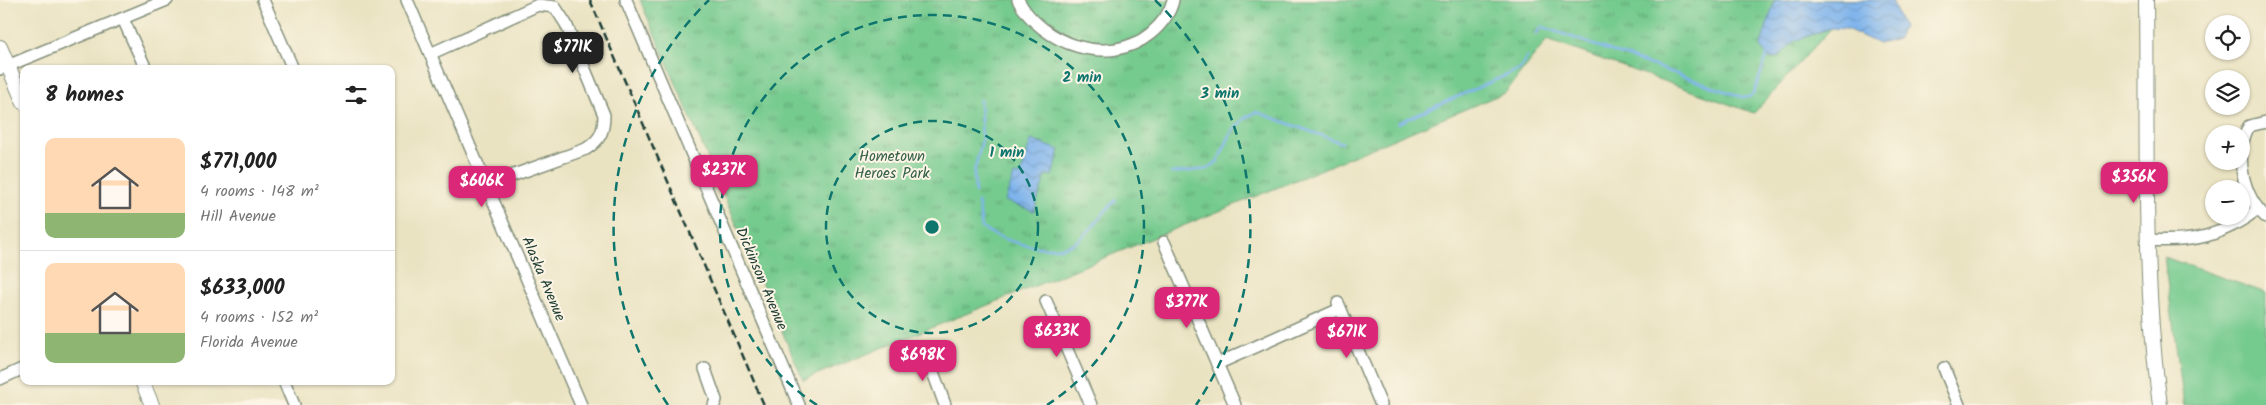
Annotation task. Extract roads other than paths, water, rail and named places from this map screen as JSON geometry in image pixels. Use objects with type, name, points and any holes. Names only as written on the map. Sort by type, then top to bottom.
[{"type":"main road","points":[[2146,0],[2150,298],[2154,361],[2160,405]]},
{"type":"main road","points":[[0,47],[4,67],[20,96]]},
{"type":"main road","points":[[144,385],[152,405]]},
{"type":"street","points":[[4,67],[167,0]]},
{"type":"street","points":[[263,0],[291,65]]},
{"type":"street","name":"Alaska Avenue","points":[[407,0],[581,405]]},
{"type":"street","name":"Dickinson Avenue","points":[[626,0],[799,405]]},
{"type":"street","points":[[1018,0],[1036,25],[1046,32],[1066,43],[1095,49],[1121,48],[1135,45],[1163,22],[1174,0]]},
{"type":"street","points":[[430,54],[538,5],[555,7],[566,24],[604,115],[604,129],[597,142],[578,152],[486,186]]},
{"type":"street","points":[[123,18],[144,65]]},
{"type":"street","points":[[2149,240],[2184,241],[2219,234],[2262,213],[2245,185],[2243,153],[2246,132],[2249,126],[2266,122]]},
{"type":"street","points":[[1164,242],[1235,405]]},
{"type":"street","points":[[1046,301],[1091,405]]},
{"type":"street","points":[[1217,364],[1339,306],[1381,405]]},
{"type":"street","points":[[925,350],[945,405]]},
{"type":"street","points":[[1944,368],[1959,405]]},
{"type":"street","points":[[705,369],[716,400],[714,405]]},
{"type":"street","points":[[0,378],[20,370]]},
{"type":"street","points":[[286,385],[294,405]]},
{"type":"water","points":[[1775,0],[1892,0],[1903,27],[1898,39],[1879,44],[1847,29],[1831,28],[1794,41],[1779,57],[1770,59],[1760,47]]},
{"type":"water","points":[[1031,140],[1060,150],[1052,176],[1046,174],[1034,211],[1005,201],[1014,175],[1020,176]]},
{"type":"waterway","points":[[1536,35],[1540,28],[1543,27],[1742,97],[1749,97],[1754,93],[1768,53]]},
{"type":"waterway","points":[[1398,123],[1520,69],[1527,56]]},
{"type":"waterway","points":[[975,193],[974,172],[982,140],[980,99]]},
{"type":"waterway","points":[[1171,173],[1208,169],[1218,161],[1232,131],[1246,117],[1257,112],[1342,143]]},
{"type":"waterway","points":[[978,202],[982,228],[1013,242],[1051,248],[1062,247],[1078,240],[1090,230],[1116,200]]},
{"type":"railway","points":[[590,0],[764,405]]},
{"type":"park label","name":"Hometown Heroes Park","points":[[892,166]]}]
